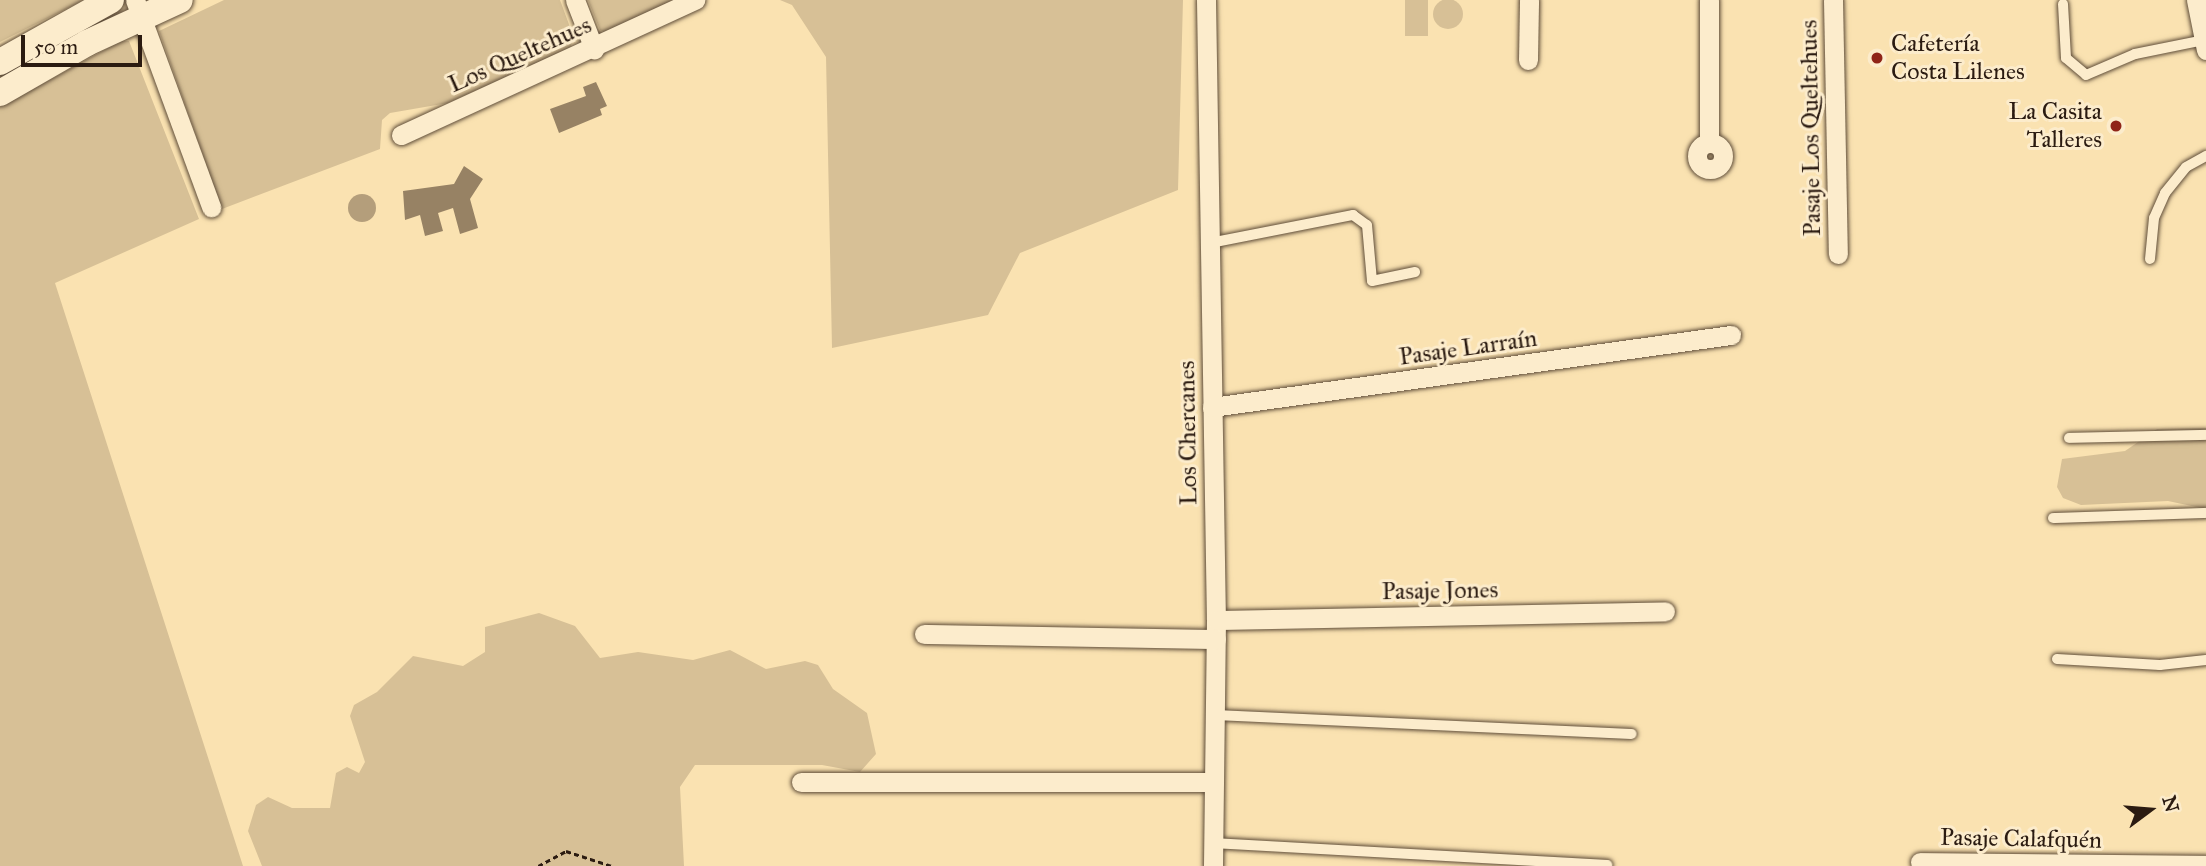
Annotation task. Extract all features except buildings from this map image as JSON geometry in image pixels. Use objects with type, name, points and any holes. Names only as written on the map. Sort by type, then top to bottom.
[{"type":"main road","points":[[0,93],[138,8],[180,0]]},
{"type":"main road","points":[[0,62],[107,1]]},
{"type":"street","points":[[575,0],[594,49]]},
{"type":"street","name":"Los Queltehues","points":[[401,135],[594,49],[695,0]]},
{"type":"street","name":"Los Chercanes","points":[[1206,0],[1216,630],[1213,866]]},
{"type":"street","points":[[1528,60],[1529,0]]},
{"type":"street","points":[[1709,0],[1709,143]]},
{"type":"street","name":"Pasaje Los Queltehues","points":[[1833,0],[1838,254]]},
{"type":"street","points":[[2196,0],[2205,45]]},
{"type":"street","points":[[138,8],[211,207]]},
{"type":"street","name":"Pasaje Larraín","points":[[1212,407],[1731,335]]},
{"type":"street","name":"Pasaje Jones","points":[[924,634],[1216,630],[1665,611]]},
{"type":"street","points":[[801,782],[1214,782]]},
{"type":"street","name":"Pasaje Calafquén","points":[[1920,862],[2206,864]]},
{"type":"lane","points":[[2063,4],[2066,58],[2086,75],[2135,54],[2205,45]]},
{"type":"lane","points":[[2150,259],[2151,232],[2165,193],[2206,156]]},
{"type":"lane","points":[[1210,243],[1353,215],[1367,225],[1372,281],[1415,272]]},
{"type":"lane","points":[[2069,438],[2206,435]]},
{"type":"lane","points":[[2053,518],[2206,513]]},
{"type":"lane","points":[[2057,659],[2160,665],[2206,660]]},
{"type":"lane","points":[[1215,715],[1632,734]]},
{"type":"lane","points":[[1213,843],[1608,865]]},
{"type":"path","points":[[538,866],[566,851],[612,866]]},
{"type":"shaded area","points":[[1448,-1],[1459,3],[1463,14],[1459,25],[1448,29],[1437,25],[1433,14],[1437,3]]},
{"type":"shaded area","points":[[0,0],[84,0],[0,42]]},
{"type":"shaded area","points":[[224,0],[560,0],[574,38],[570,48],[448,103],[390,113],[382,120],[380,149],[222,209],[159,31]]},
{"type":"shaded area","points":[[588,0],[683,0],[608,34],[600,30]]},
{"type":"shaded area","points":[[780,0],[1183,0],[1178,190],[1020,253],[988,315],[832,348],[826,57],[792,5]]},
{"type":"shaded area","points":[[1405,0],[1428,0],[1428,36],[1405,36]]},
{"type":"shaded area","points":[[121,41],[129,41],[199,219],[55,283],[243,866],[0,866],[0,107]]},
{"type":"shaded area","points":[[362,194],[372,198],[376,208],[372,218],[362,222],[352,218],[348,208],[352,198]]},
{"type":"shaded area","points":[[2206,428],[2206,509],[2168,501],[2081,505],[2063,498],[2057,487],[2062,459],[2125,451],[2157,429]]},
{"type":"shaded area","points":[[539,613],[575,626],[600,658],[638,652],[693,660],[730,650],[766,669],[805,661],[818,665],[833,689],[867,713],[876,754],[860,772],[822,765],[695,765],[680,787],[684,866],[262,866],[248,831],[256,805],[268,797],[292,808],[330,808],[336,773],[347,767],[359,773],[365,762],[350,716],[354,705],[377,692],[413,656],[463,666],[485,652],[485,627]]},
{"type":"place","name":"Cafetería Costa Lilenes","points":[[1877,58]]},
{"type":"place","name":"La Casita Talleres","points":[[2116,126]]}]
